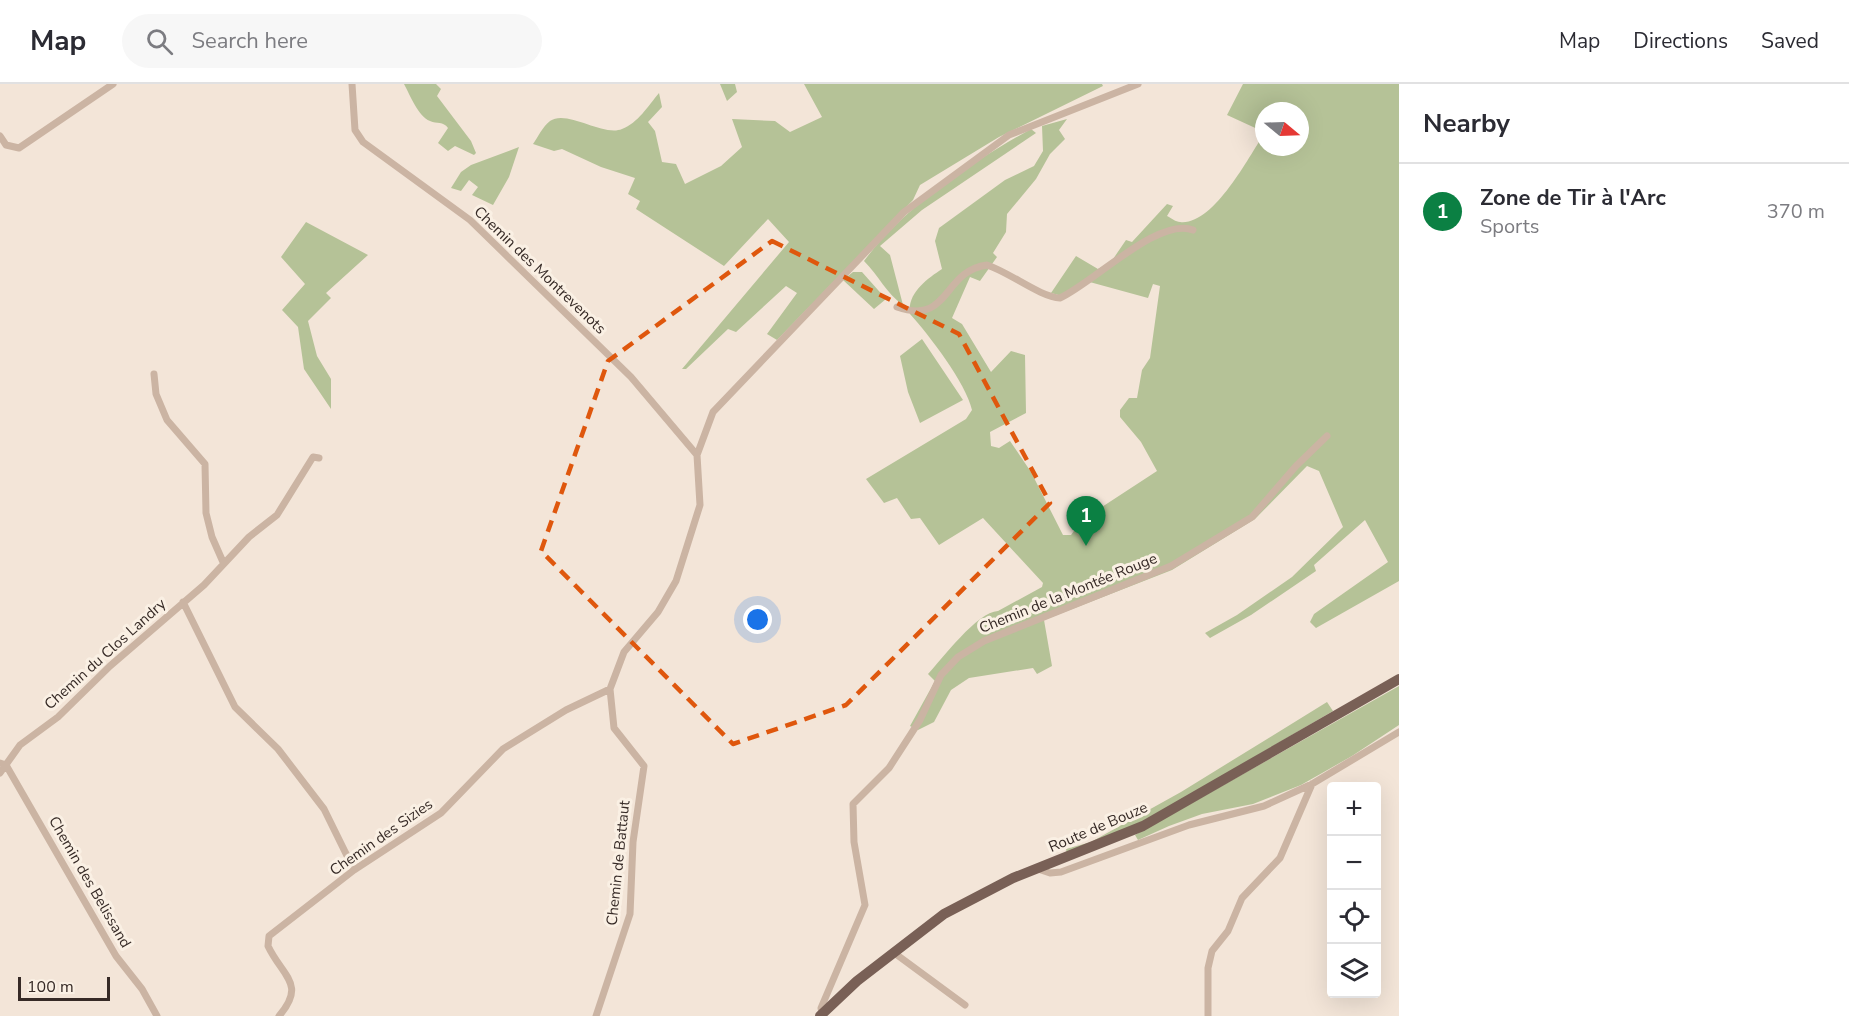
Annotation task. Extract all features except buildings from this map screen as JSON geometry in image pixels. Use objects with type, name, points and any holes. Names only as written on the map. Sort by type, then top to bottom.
[{"type":"main road","name":"Route de Bouze","points":[[821,1014],[893,952],[952,909],[978,894],[1143,826],[1399,679]]},
{"type":"street","points":[[0,136],[6,145],[19,148],[112,84]]},
{"type":"street","name":"Chemin des Montrevenots","points":[[352,84],[355,130],[363,142],[470,220],[631,377],[697,455]]},
{"type":"street","points":[[609,689],[624,652],[658,612],[676,581],[700,505],[697,455],[713,412],[904,212],[1009,135],[1138,84]]},
{"type":"street","points":[[897,307],[911,312],[930,310],[968,272],[987,265],[1022,280],[1045,295],[1060,298],[1140,244],[1170,230],[1186,227],[1193,230]]},
{"type":"street","points":[[154,374],[156,394],[167,420],[205,464],[206,513],[212,537],[223,562]]},
{"type":"street","name":"Chemin de la Montée Rouge","points":[[821,1014],[821,1008],[865,905],[854,842],[853,804],[889,768],[920,720],[941,675],[958,657],[984,640],[1171,566],[1252,517],[1296,466],[1327,436]]},
{"type":"street","name":"Chemin du Clos Landry","points":[[0,773],[3,764],[20,746],[58,717],[110,666],[217,572],[223,562],[277,515],[313,457],[319,459]]},
{"type":"street","points":[[183,602],[235,707],[278,750],[324,809],[354,870]]},
{"type":"street","name":"Chemin des Sizies","points":[[279,1016],[291,1002],[292,988],[285,971],[268,946],[269,936],[354,870],[441,813],[502,749],[566,710],[609,689]]},
{"type":"street","name":"Chemin de Battaut","points":[[596,1016],[630,914],[633,842],[639,789],[645,772],[644,766],[615,728],[609,689]]},
{"type":"street","points":[[1038,869],[1050,873],[1072,868],[1189,825],[1264,806],[1312,784],[1399,732]]},
{"type":"street","name":"Chemin des Belissand","points":[[3,764],[117,956],[142,989],[157,1016]]},
{"type":"street","points":[[1208,1016],[1208,968],[1212,951],[1228,931],[1242,898],[1280,858],[1312,784]]},
{"type":"street","points":[[893,952],[964,1005]]},
{"type":"highlighted area","points":[[772,241],[959,334],[1050,503],[846,705],[733,744],[541,551],[608,361]]},
{"type":"green space","points":[[404,84],[436,84],[441,89],[437,96],[471,141],[476,153],[474,155],[455,146],[448,151],[438,143],[448,128],[422,115]]},
{"type":"green space","points":[[720,84],[735,84],[737,92],[727,101]]},
{"type":"green space","points":[[804,84],[1102,84],[1103,86],[999,137],[920,185],[913,200],[777,340],[767,334],[797,293],[786,286],[736,332],[728,329],[686,369],[682,369],[789,242],[768,219],[724,266],[636,209],[640,201],[628,194],[635,178],[601,167],[562,149],[554,151],[533,144],[547,123],[557,118],[575,120],[605,129],[622,129],[638,118],[659,93],[662,107],[648,122],[655,131],[662,162],[676,164],[685,184],[721,166],[742,147],[732,119],[775,121],[790,132],[822,117]]},
{"type":"green space","points":[[1243,84],[1399,84],[1399,581],[1316,628],[1310,622],[1314,614],[1388,562],[1365,520],[1314,565],[1316,571],[1251,615],[1210,638],[1205,633],[1237,615],[1292,577],[1343,527],[1319,471],[1307,466],[1255,519],[1172,570],[1044,620],[1052,666],[1037,674],[1033,668],[969,678],[951,690],[934,722],[918,730],[910,726],[935,681],[928,674],[961,637],[980,619],[1042,587],[1043,583],[983,518],[939,545],[920,518],[911,519],[897,498],[884,503],[866,479],[966,419],[972,410],[955,373],[910,314],[912,300],[919,287],[942,269],[935,241],[939,228],[1005,180],[1034,166],[1043,151],[1042,126],[1067,119],[1059,130],[1065,139],[1050,154],[1036,179],[1007,214],[1006,232],[993,253],[997,257],[980,281],[970,277],[952,318],[962,324],[991,372],[1011,351],[1025,355],[1026,413],[990,432],[991,446],[999,448],[1010,441],[1031,472],[1063,535],[1071,535],[1082,520],[1157,471],[1141,442],[1120,417],[1120,410],[1129,398],[1137,398],[1142,370],[1150,358],[1160,286],[1153,284],[1148,298],[1086,281],[1062,296],[1051,293],[1076,256],[1098,269],[1111,262],[1126,240],[1132,242],[1167,204],[1173,206],[1167,216],[1178,222],[1192,220],[1205,213],[1228,188],[1255,148],[1255,156],[1309,156],[1309,102],[1255,102],[1255,128],[1227,115]]},
{"type":"green space","points":[[1031,129],[1036,133],[922,210],[880,246],[890,255],[903,305],[864,261],[880,241],[919,204],[963,171]]},
{"type":"green space","points":[[519,147],[509,177],[493,205],[472,195],[478,187],[469,180],[461,191],[451,188],[461,172],[471,165]]},
{"type":"green space","points":[[306,222],[368,255],[326,293],[331,298],[308,321],[317,356],[331,379],[331,409],[304,369],[298,327],[282,310],[305,284],[281,257]]},
{"type":"green space","points":[[853,272],[862,272],[886,299],[874,309],[843,280]]},
{"type":"green space","points":[[922,339],[963,400],[920,423],[908,392],[900,356]]},
{"type":"green space","points":[[1399,686],[1399,725],[1352,756],[1301,785],[1253,804],[1202,814],[1138,840],[1135,835]]},
{"type":"green space","points":[[1327,702],[1333,711],[1145,821],[1067,854],[1066,849],[1091,842],[1181,792]]},
{"type":"place","name":"Zone de Tir à l'Arc","points":[[1086,546]]}]
